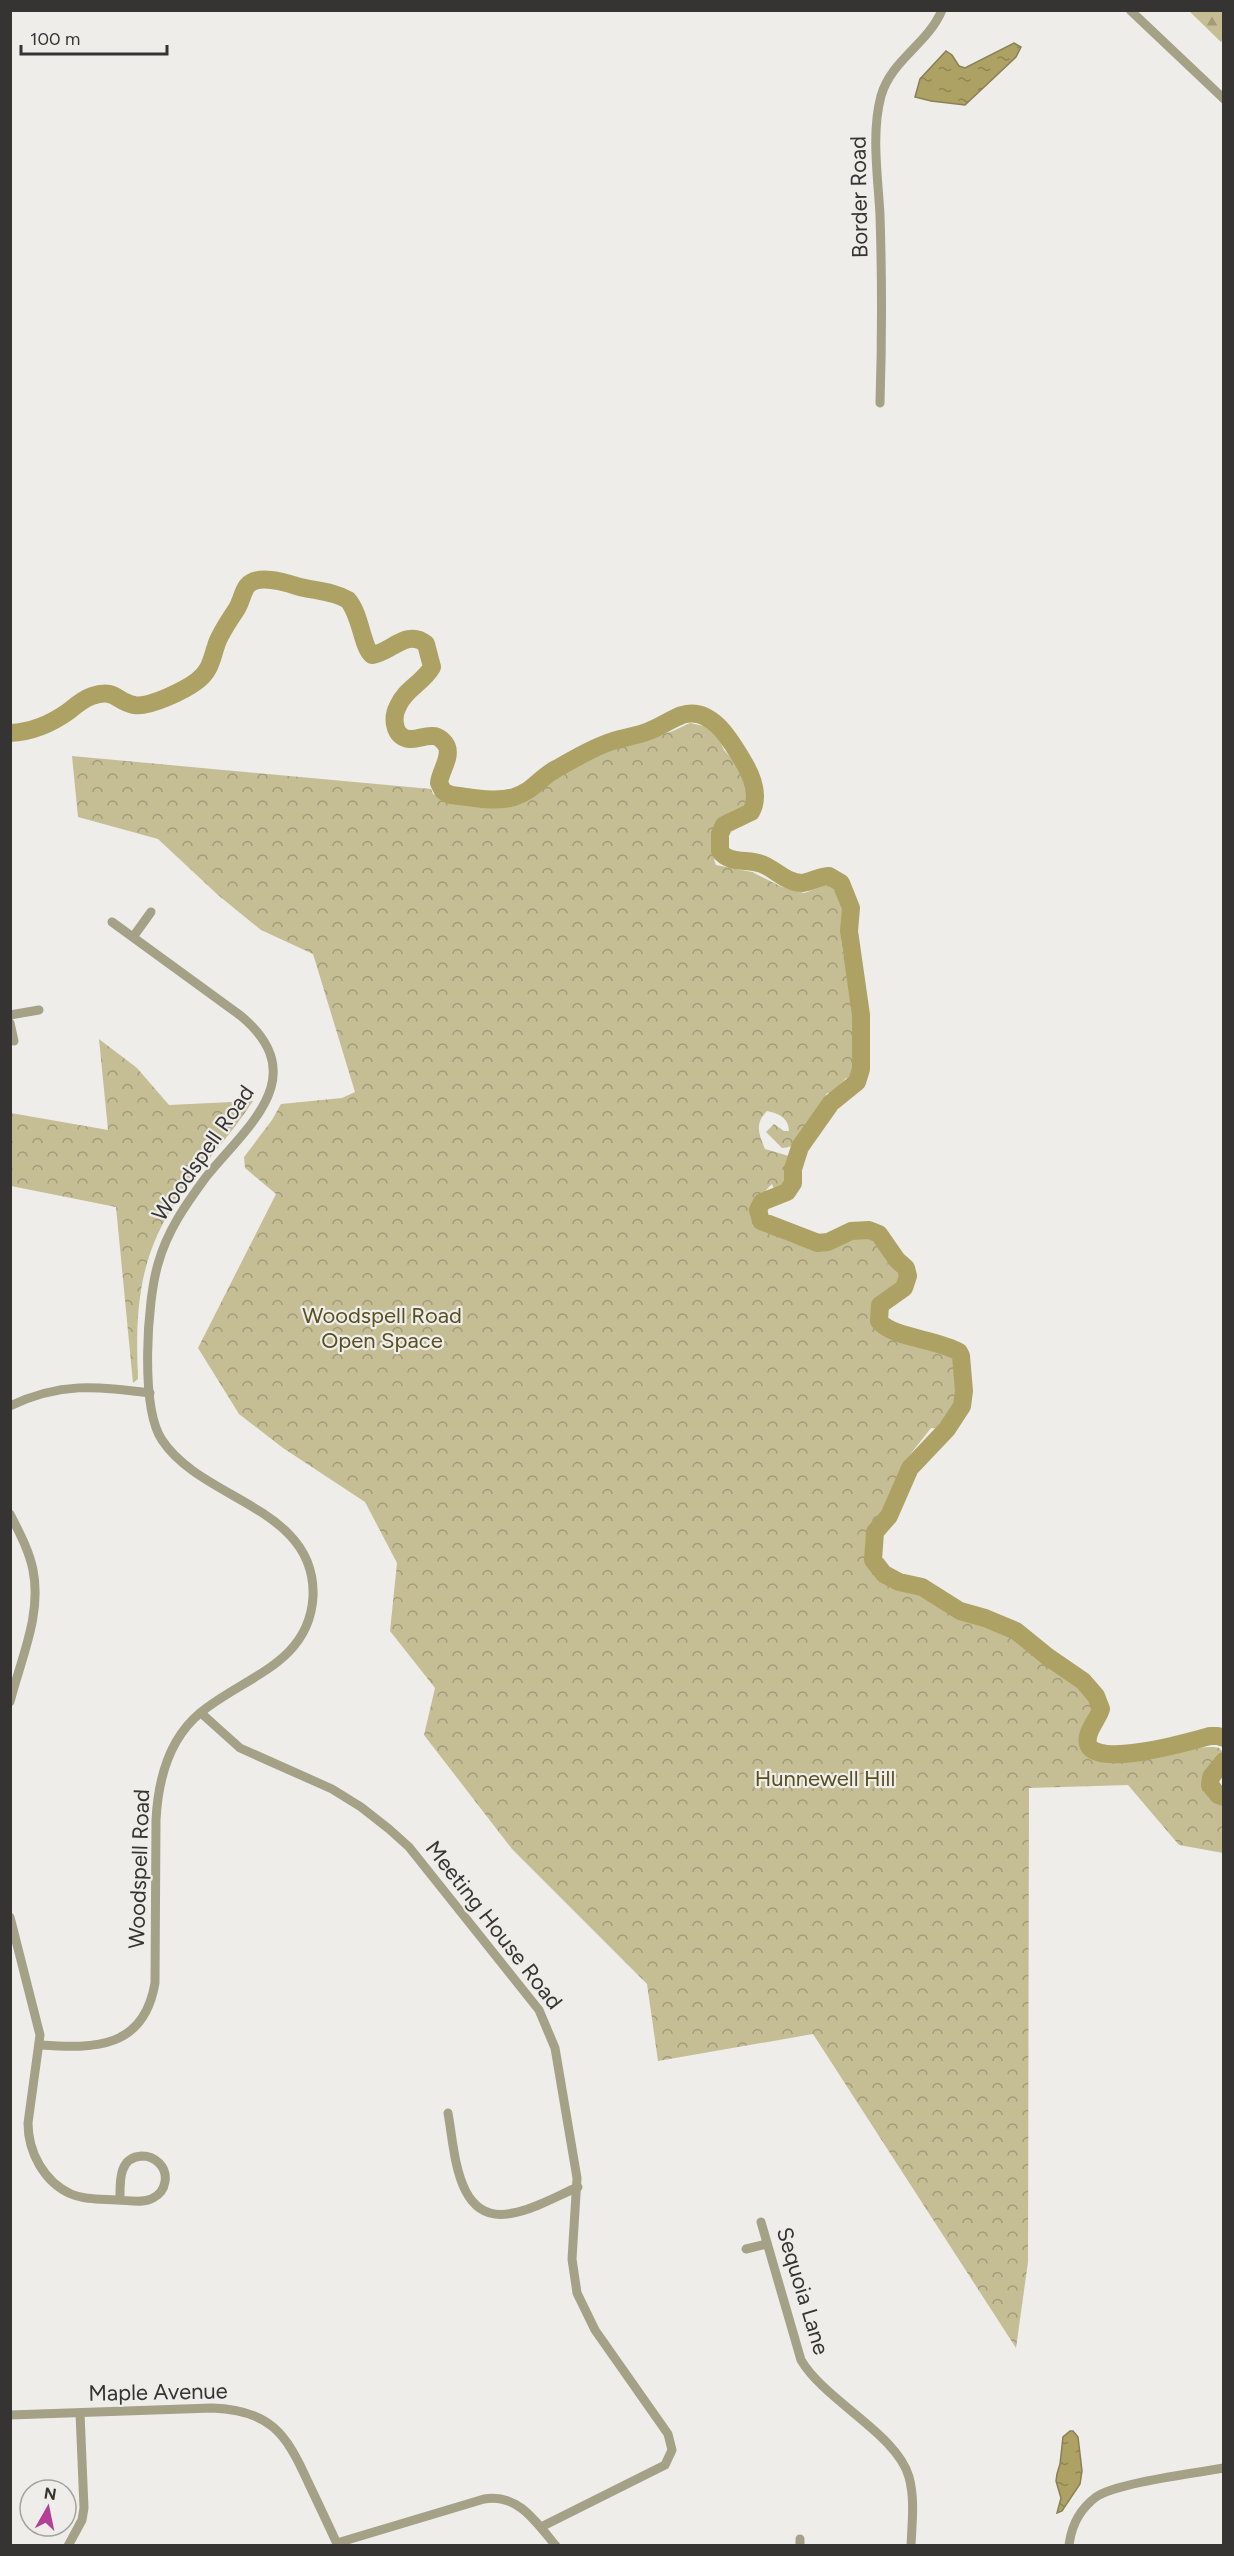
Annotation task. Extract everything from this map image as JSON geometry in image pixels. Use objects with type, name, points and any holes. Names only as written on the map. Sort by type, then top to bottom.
[{"type":"street","name":"Border Road","points":[[880,403],[879,108],[882,94],[892,73],[928,34],[942,10]]},
{"type":"street","points":[[1130,10],[1224,99]]},
{"type":"street","points":[[133,937],[151,912]]},
{"type":"street","name":"Woodspell Road","points":[[40,2045],[86,2046],[112,2042],[137,2026],[150,2007],[155,1983],[157,1797],[162,1775],[176,1744],[188,1726],[201,1713],[286,1656],[299,1642],[309,1619],[313,1599],[312,1583],[300,1547],[279,1524],[198,1474],[169,1449],[155,1426],[150,1393],[150,1299],[162,1251],[175,1222],[191,1197],[253,1124],[266,1103],[272,1084],[272,1066],[266,1046],[253,1026],[112,922]]},
{"type":"street","points":[[10,1015],[39,1010]]},
{"type":"street","points":[[10,1023],[14,1041]]},
{"type":"street","points":[[10,1406],[30,1396],[77,1387],[150,1393]]},
{"type":"street","points":[[10,1514],[27,1549],[33,1570],[35,1591],[32,1626],[10,1702]]},
{"type":"street","name":"Meeting House Road","points":[[201,1713],[240,1748],[332,1789],[362,1807],[409,1847],[521,1986],[539,2010],[552,2037],[578,2187],[572,2259],[577,2292],[595,2330],[668,2434],[672,2450],[669,2461],[665,2465],[541,2528]]},
{"type":"street","points":[[10,1917],[36,2013],[40,2045],[28,2123],[30,2145],[38,2163],[54,2183],[72,2194],[85,2198],[120,2200],[150,2200],[159,2194],[165,2180],[164,2172],[158,2163],[149,2157],[141,2156],[128,2162],[121,2174],[120,2200]]},
{"type":"street","points":[[448,2113],[462,2187],[466,2195],[482,2210],[502,2215],[521,2212],[578,2187]]},
{"type":"street","name":"Sequoia Lane","points":[[761,2222],[794,2341],[806,2369],[894,2451],[905,2467],[912,2491],[911,2546]]},
{"type":"street","points":[[746,2249],[767,2244]]},
{"type":"street","name":"Maple Avenue","points":[[10,2415],[224,2409],[257,2416],[277,2429],[289,2442],[337,2544]]},
{"type":"street","points":[[68,2546],[77,2531],[84,2508],[80,2413]]},
{"type":"street","points":[[1069,2546],[1073,2528],[1082,2512],[1103,2493],[1132,2485],[1224,2468]]},
{"type":"street","points":[[337,2544],[484,2499],[499,2497],[519,2506],[556,2546]]},
{"type":"green space","points":[[1189,11],[1223,11],[1223,40],[1221,42]]},
{"type":"green space","name":"Hunnewell Hill","points":[[690,723],[708,727],[717,734],[724,750],[742,770],[750,797],[743,811],[730,814],[723,820],[717,841],[718,854],[714,860],[716,865],[752,872],[782,887],[804,893],[829,883],[839,892],[845,909],[841,936],[859,1035],[860,1055],[857,1071],[850,1083],[850,1079],[846,1078],[833,1093],[827,1093],[805,1135],[791,1146],[782,1148],[766,1132],[774,1124],[784,1131],[789,1131],[785,1119],[767,1111],[760,1120],[759,1129],[765,1149],[789,1156],[792,1173],[786,1187],[775,1192],[772,1184],[761,1197],[758,1209],[760,1219],[778,1236],[805,1246],[829,1245],[862,1233],[881,1240],[886,1247],[884,1255],[902,1274],[894,1289],[880,1301],[878,1316],[895,1332],[938,1347],[958,1359],[956,1364],[960,1388],[954,1417],[949,1416],[941,1429],[931,1428],[905,1461],[888,1504],[872,1524],[865,1543],[870,1569],[882,1579],[914,1592],[968,1621],[996,1630],[1031,1647],[1046,1664],[1082,1687],[1097,1703],[1087,1721],[1086,1728],[1090,1746],[1102,1756],[1119,1759],[1140,1758],[1204,1747],[1219,1748],[1223,1752],[1213,1767],[1206,1769],[1205,1787],[1211,1800],[1223,1805],[1223,1853],[1179,1845],[1128,1785],[1029,1788],[1028,2262],[1016,2348],[813,2034],[658,2061],[647,1984],[512,1849],[424,1735],[435,1688],[390,1631],[397,1563],[365,1502],[283,1448],[239,1414],[198,1348],[276,1194],[245,1168],[244,1157],[281,1104],[342,1098],[355,1092],[313,954],[261,930],[218,895],[158,839],[78,817],[72,756],[431,789],[433,794],[445,800],[492,804],[518,801],[539,791],[555,775],[598,753],[673,731]]},
{"type":"green space","points":[[99,1039],[137,1068],[169,1105],[253,1101],[178,1199],[154,1242],[142,1285],[137,1331],[138,1379],[133,1383],[116,1207],[11,1186],[11,1113],[108,1130]]},
{"type":"water","points":[[1014,43],[1021,47],[1016,57],[965,105],[915,97],[920,79],[946,51],[952,55],[959,66],[965,68]]},
{"type":"water","points":[[1070,2431],[1078,2437],[1082,2471],[1080,2484],[1062,2511],[1057,2513],[1061,2498],[1056,2481],[1057,2474],[1063,2437]]},
{"type":"waterway","points":[[10,733],[34,729],[48,723],[92,696],[106,694],[134,705],[141,705],[167,698],[191,685],[207,669],[219,638],[238,607],[247,586],[258,580],[280,581],[330,593],[348,600],[372,655],[405,640],[419,640],[426,644],[432,667],[401,700],[396,711],[395,726],[404,738],[435,736],[445,743],[448,756],[439,783],[443,791],[451,795],[491,800],[514,797],[527,791],[556,769],[584,754],[606,744],[645,733],[682,715],[692,713],[702,715],[719,726],[738,752],[749,773],[755,793],[751,812],[724,825],[720,834],[720,851],[734,860],[764,865],[787,879],[797,882],[802,883],[829,876],[841,883],[851,908],[849,931],[861,1015],[861,1069],[857,1082],[831,1103],[800,1147],[793,1169],[793,1183],[787,1192],[762,1202],[758,1210],[761,1221],[818,1243],[828,1242],[851,1231],[869,1230],[879,1234],[897,1260],[906,1268],[908,1276],[904,1288],[880,1305],[879,1321],[894,1331],[950,1348],[959,1352],[961,1356],[964,1391],[962,1406],[947,1429],[910,1468],[889,1516],[875,1532],[873,1560],[884,1574],[899,1582],[922,1587],[960,1611],[985,1618],[1016,1631],[1083,1681],[1096,1696],[1101,1709],[1088,1739],[1088,1744],[1095,1751],[1125,1754],[1210,1736],[1224,1738]]},
{"type":"waterway","points":[[1224,1761],[1211,1777],[1210,1785],[1218,1795],[1224,1797]]},
{"type":"park label","name":"Woodspell Road Open Space","points":[[382,1328]]}]
